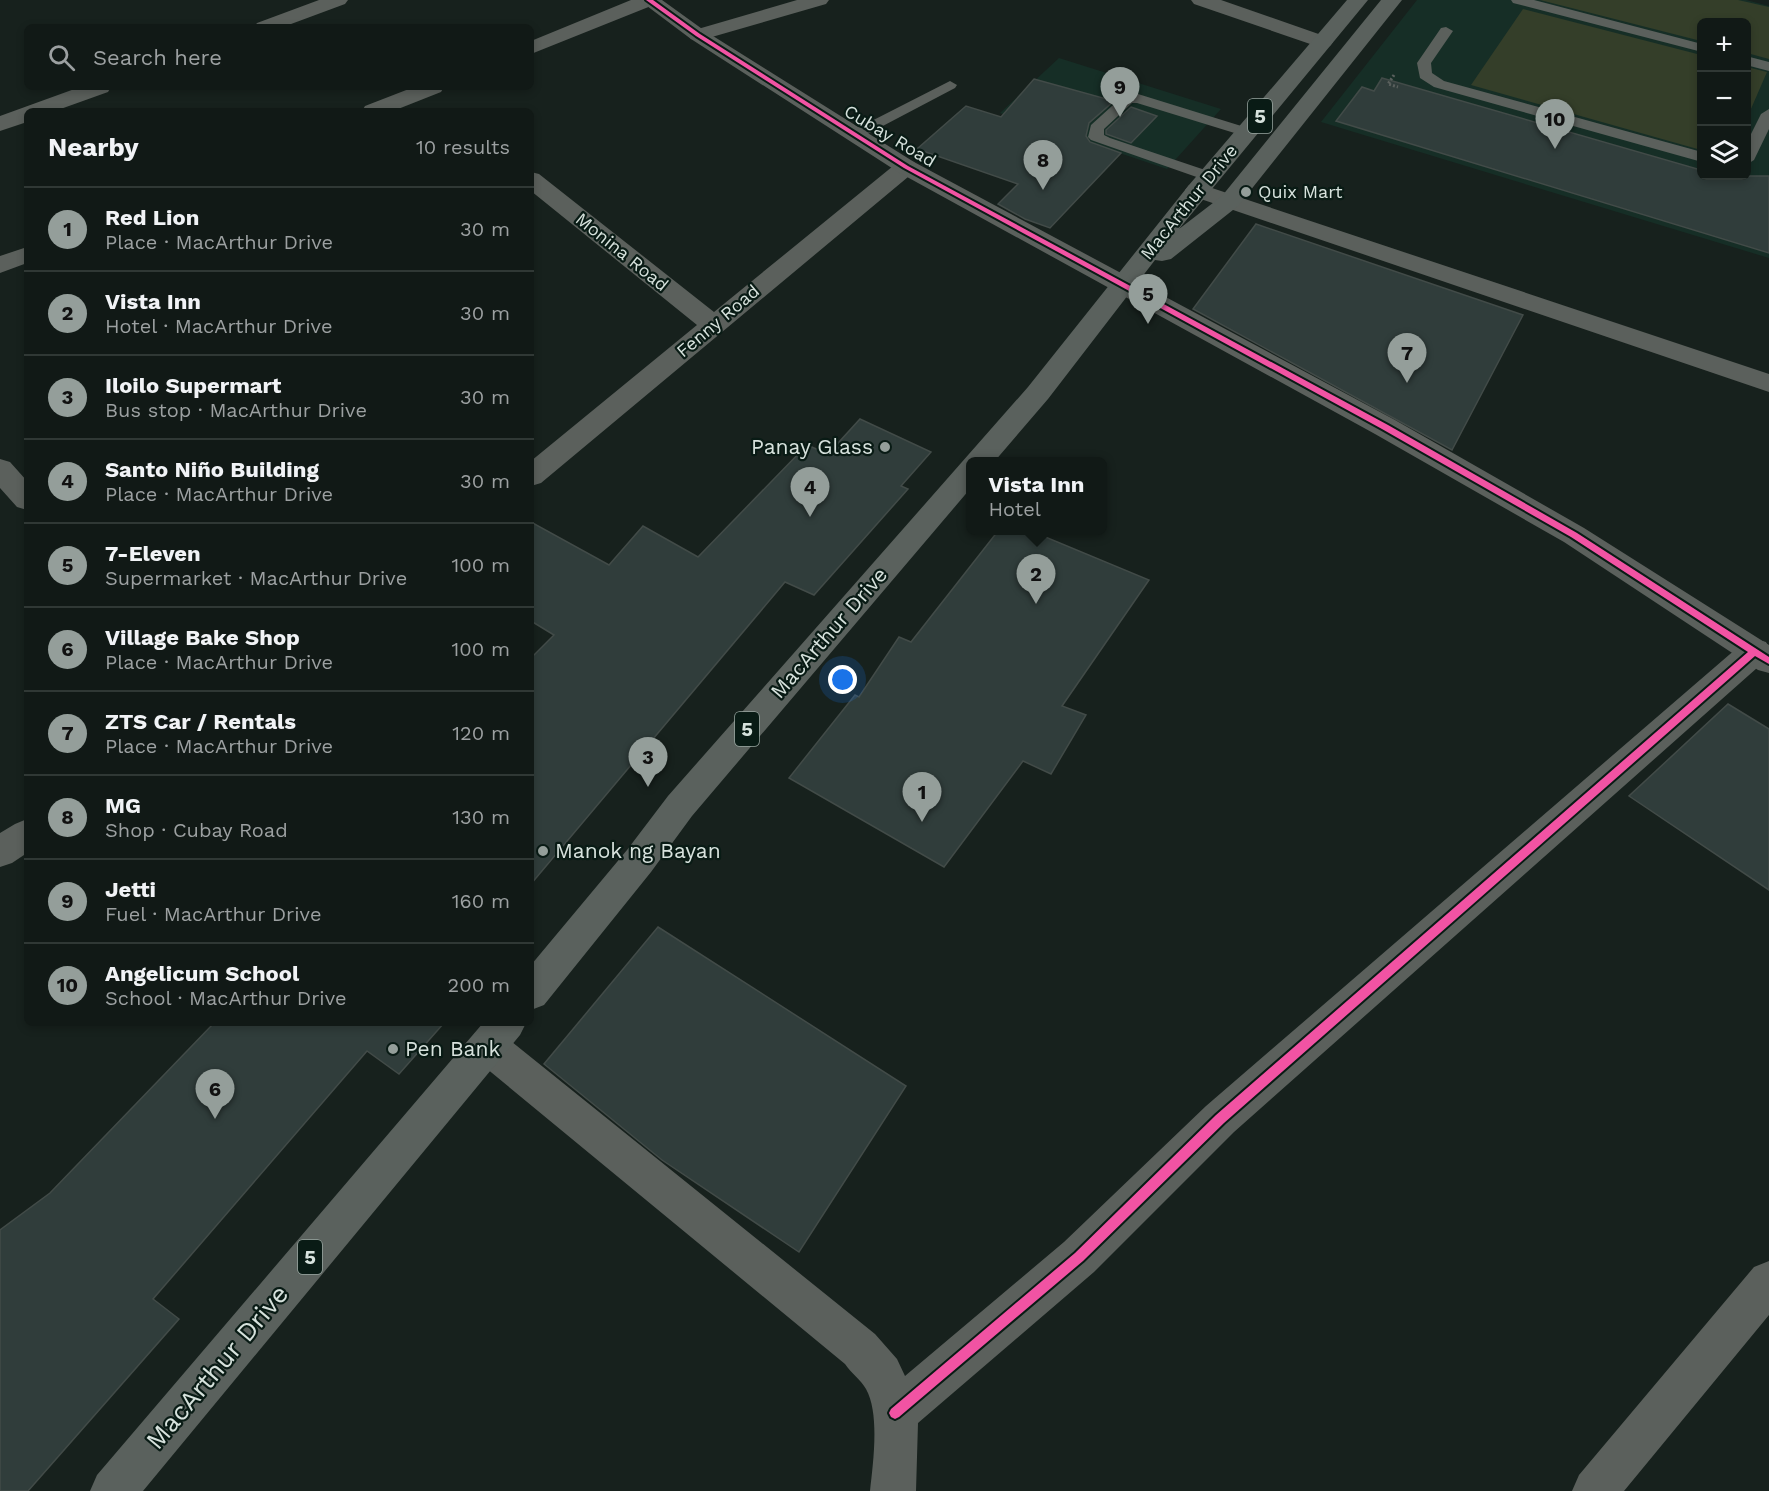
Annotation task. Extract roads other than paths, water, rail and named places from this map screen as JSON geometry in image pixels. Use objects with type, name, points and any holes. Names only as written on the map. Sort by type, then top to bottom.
[{"type":"main road","name":"MacArthur Drive","points":[[982,457],[1038,393],[1203,183],[1358,0]]},
{"type":"main road","points":[[1124,285],[1230,201],[1392,0]]},
{"type":"main road","name":"MacArthur Drive","points":[[534,989],[639,861],[680,806],[966,475]]},
{"type":"main road","name":"MacArthur Drive","points":[[113,1491],[497,1034]]},
{"type":"street","points":[[272,24],[338,0]]},
{"type":"street","points":[[534,47],[649,0]]},
{"type":"street","name":"Cubay Road","points":[[649,0],[698,35],[906,167],[1385,427],[1534,512],[1762,656]]},
{"type":"street","points":[[698,35],[819,0]]},
{"type":"street","points":[[1201,0],[1323,42]]},
{"type":"street","points":[[54,108],[73,105],[96,90]]},
{"type":"street","points":[[381,108],[426,90]]},
{"type":"street","points":[[0,124],[24,115]]},
{"type":"street","name":"Fenny Road","points":[[534,473],[712,324],[906,167]]},
{"type":"street","name":"Monina Road","points":[[534,181],[712,324]]},
{"type":"street","points":[[1203,183],[1230,201],[1769,383]]},
{"type":"street","points":[[0,265],[24,255]]},
{"type":"street","points":[[0,469],[24,497]]},
{"type":"street","points":[[894,1413],[1079,1257],[1220,1119],[1762,656]]},
{"type":"street","points":[[0,852],[24,836]]},
{"type":"street","points":[[497,1034],[860,1349],[883,1377],[894,1413],[897,1448],[893,1491]]},
{"type":"street","points":[[1594,1491],[1769,1282]]},
{"type":"lane","points":[[1518,0],[1697,47]]},
{"type":"lane","points":[[1446,31],[1424,63],[1425,75],[1439,84],[1697,157]]},
{"type":"lane","points":[[1751,62],[1769,67]]},
{"type":"lane","points":[[855,135],[950,85]]},
{"type":"lane","points":[[1203,183],[1105,141],[1096,136],[1096,128],[1128,99],[1138,98],[1246,132]]},
{"type":"lane","points":[[1751,150],[1769,114]]},
{"type":"place","name":"Jetti","points":[[1120,117]]},
{"type":"place","name":"Angelicum School","points":[[1555,149]]},
{"type":"place","name":"MG","points":[[1043,190]]},
{"type":"place","name":"Quix Mart","points":[[1246,192]]},
{"type":"place","name":"7-Eleven","points":[[1148,324]]},
{"type":"place","name":"ZTS Car / Rentals","points":[[1407,383]]},
{"type":"place","name":"Panay Glass","points":[[885,447]]},
{"type":"place","name":"Santo Niño Building","points":[[810,517]]},
{"type":"place","name":"Vista Inn","points":[[1036,604]]},
{"type":"place","name":"Iloilo Supermart","points":[[648,787]]},
{"type":"place","name":"Red Lion","points":[[922,822]]},
{"type":"place","name":"Manok ng Bayan","points":[[543,851]]},
{"type":"place","name":"Pen Bank","points":[[393,1049]]},
{"type":"place","name":"Village Bake Shop","points":[[215,1119]]}]
